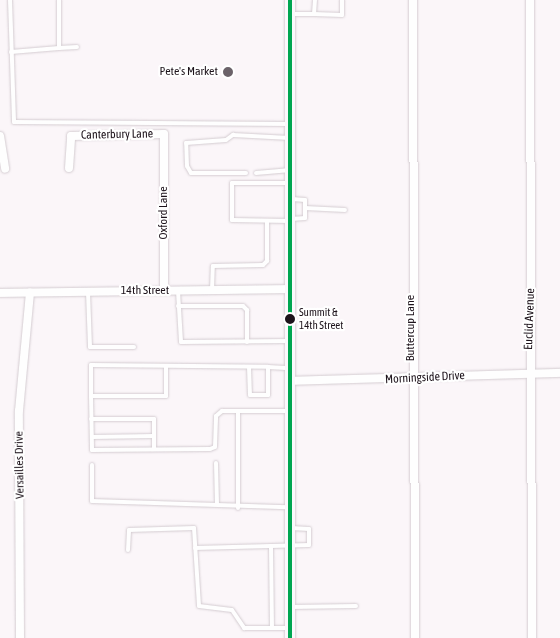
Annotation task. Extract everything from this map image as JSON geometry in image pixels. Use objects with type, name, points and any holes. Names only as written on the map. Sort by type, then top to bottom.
[{"type":"main road","points":[[290,0],[290,633]]},
{"type":"street","name":"Buttercup Lane","points":[[413,0],[411,380],[414,638]]},
{"type":"street","name":"Euclid Avenue","points":[[530,0],[533,220],[529,373],[532,638]]},
{"type":"street","name":"Canterbury Lane","points":[[69,168],[72,136],[164,134]]},
{"type":"street","name":"Oxford Lane","points":[[164,134],[164,291]]},
{"type":"street","points":[[0,136],[5,169]]},
{"type":"street","name":"14th Street","points":[[0,293],[289,289]]},
{"type":"street","name":"Versailles Drive","points":[[20,638],[19,411],[30,293]]},
{"type":"street","name":"Morningside Drive","points":[[290,381],[411,380],[560,373]]},
{"type":"lane","points":[[10,0],[14,122],[290,124]]},
{"type":"lane","points":[[59,0],[59,48]]},
{"type":"lane","points":[[314,14],[315,0]]},
{"type":"lane","points":[[290,14],[342,15],[342,0]]},
{"type":"lane","points":[[11,52],[77,47]]},
{"type":"lane","points":[[246,173],[191,173],[187,166],[186,143],[226,140],[232,135],[290,138]]},
{"type":"lane","points":[[256,173],[290,170]]},
{"type":"lane","points":[[289,183],[232,183],[232,220],[267,221],[305,218],[305,200],[290,199]]},
{"type":"lane","points":[[305,208],[345,210]]},
{"type":"lane","points":[[212,290],[213,266],[263,266],[267,261],[267,221]]},
{"type":"lane","points":[[178,291],[181,342],[290,341]]},
{"type":"lane","points":[[88,292],[90,347],[134,347]]},
{"type":"lane","points":[[178,306],[243,306],[247,310],[247,342]]},
{"type":"lane","points":[[290,368],[91,365],[92,450],[215,448],[216,416],[238,411],[290,411]]},
{"type":"lane","points":[[90,396],[166,396],[166,366]]},
{"type":"lane","points":[[249,366],[250,395],[268,395],[268,367]]},
{"type":"lane","points":[[238,411],[238,508]]},
{"type":"lane","points":[[91,419],[154,419],[154,450]]},
{"type":"lane","points":[[92,437],[154,436]]},
{"type":"lane","points":[[216,463],[217,503]]},
{"type":"lane","points":[[92,465],[92,501],[217,503],[238,508],[290,507]]},
{"type":"lane","points":[[128,550],[128,530],[194,528],[199,606],[232,610],[244,628],[272,628],[290,633]]},
{"type":"lane","points":[[195,548],[290,547],[311,542],[308,528],[290,528]]},
{"type":"lane","points":[[271,547],[272,628]]},
{"type":"lane","points":[[290,606],[356,606]]},
{"type":"transit line","points":[[290,0],[290,638]]},
{"type":"place","name":"Pete's Market","points":[[228,72]]},
{"type":"place","name":"Summit & 14th Street","points":[[290,319]]}]
